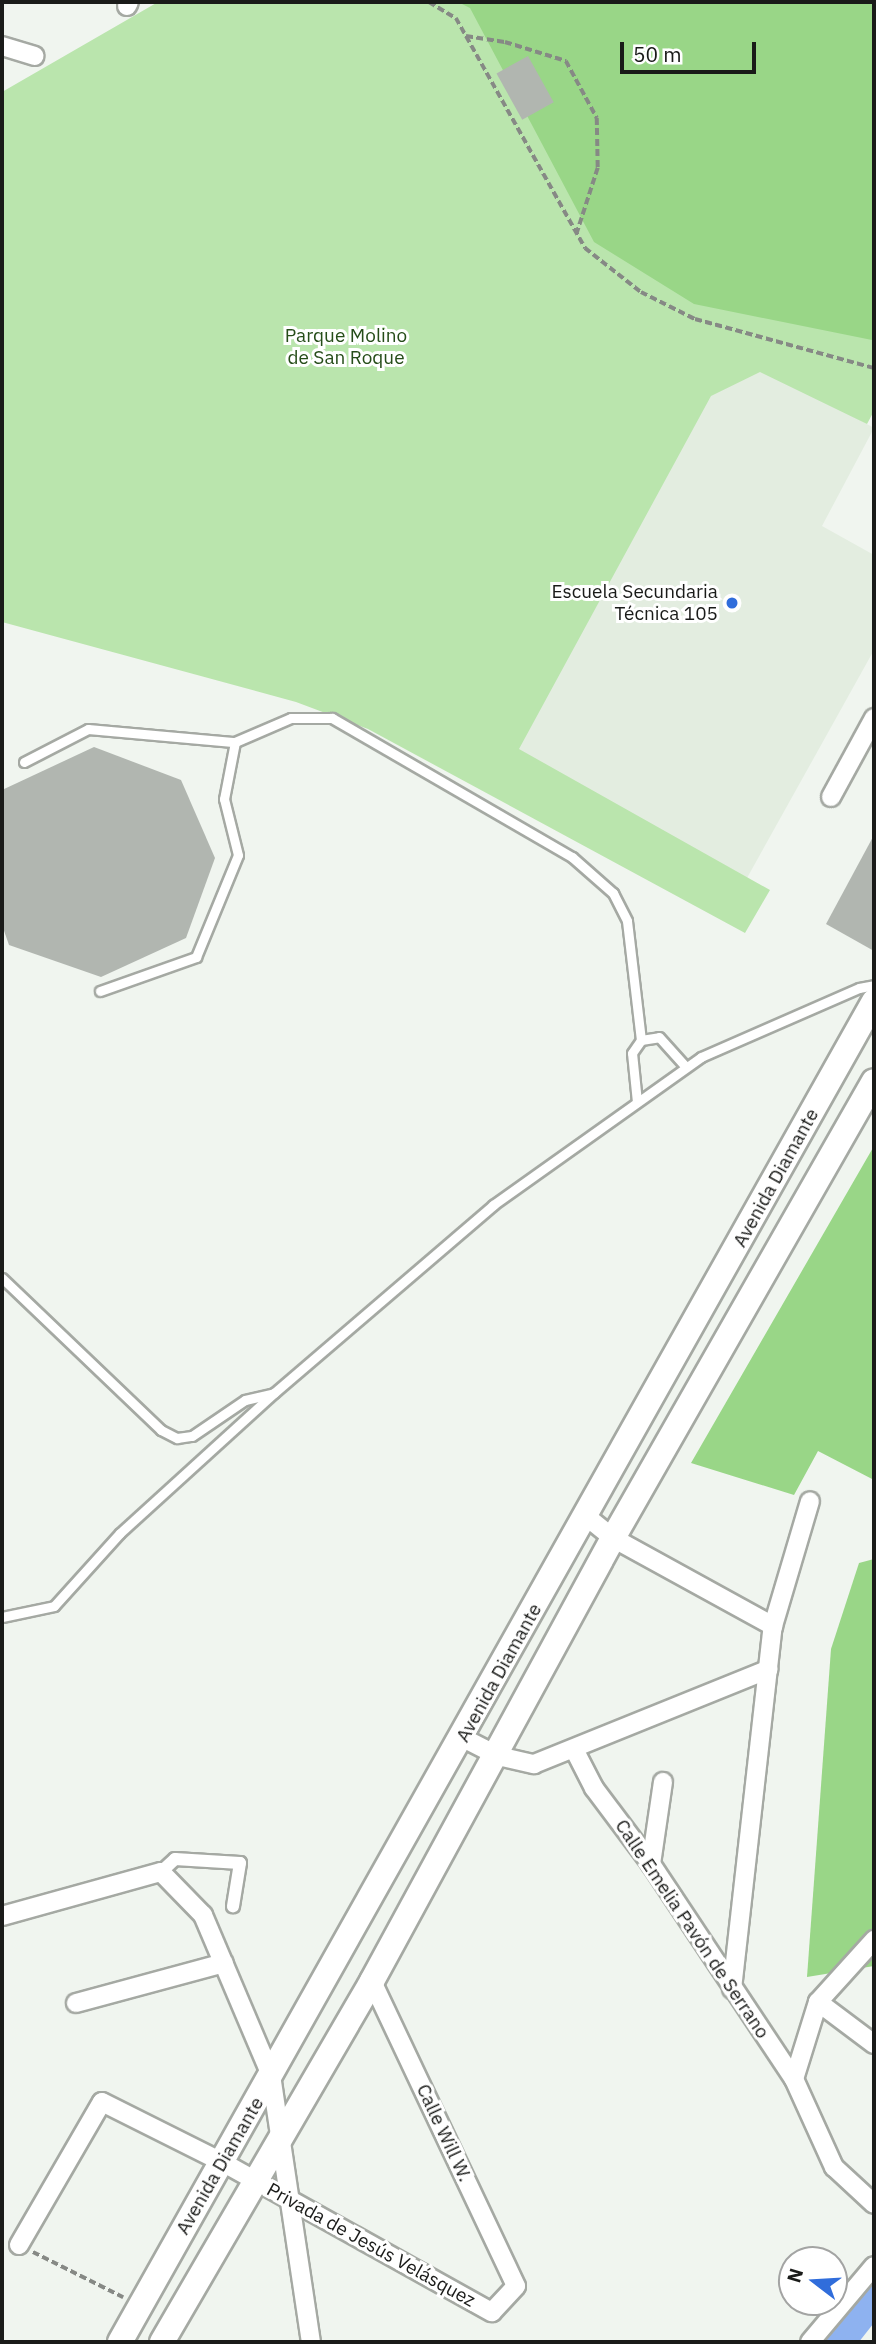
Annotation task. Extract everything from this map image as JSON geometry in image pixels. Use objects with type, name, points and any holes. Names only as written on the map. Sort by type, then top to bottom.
[{"type":"main road","name":"Avenida Diamante","points":[[120,2342],[463,1738],[874,1001]]},
{"type":"main road","name":"Avenida Diamante","points":[[162,2342],[372,1980],[498,1756],[613,1538],[874,1081]]},
{"type":"street","points":[[2,46],[34,55]]},
{"type":"street","points":[[831,797],[874,718]]},
{"type":"street","points":[[732,1989],[773,1626],[810,1501]]},
{"type":"street","points":[[587,1517],[613,1538],[773,1626]]},
{"type":"street","points":[[463,1738],[498,1756],[534,1764],[575,1751],[699,1693],[769,1669]]},
{"type":"street","name":"Calle Emelia Pavón de Serrano","points":[[575,1751],[594,1788],[650,1864],[794,2079],[834,2166],[874,2203]]},
{"type":"street","points":[[650,1864],[663,1782]]},
{"type":"street","points":[[2,1916],[161,1872],[175,1859],[240,1863],[233,1906]]},
{"type":"street","points":[[161,1872],[203,1914],[271,2075],[311,2342]]},
{"type":"street","points":[[794,2079],[818,2002],[874,1940]]},
{"type":"street","points":[[76,2003],[223,1963]]},
{"type":"street","name":"Calle Will W.","points":[[372,1980],[516,2286]]},
{"type":"street","points":[[818,2002],[874,2044]]},
{"type":"street","name":"Privada de Jesús Velásquez","points":[[19,2245],[102,2102],[222,2162],[492,2312],[516,2286]]},
{"type":"street","points":[[810,2342],[874,2266]]},
{"type":"lane","points":[[24,762],[88,729],[235,742],[291,718],[332,718],[572,857],[613,893],[627,921],[641,1040],[632,1053],[637,1102]]},
{"type":"lane","points":[[100,991],[196,957],[238,855],[224,799],[235,742]]},
{"type":"lane","points":[[2,1618],[54,1606],[120,1534],[274,1393],[493,1205],[686,1067],[859,988],[874,985]]},
{"type":"lane","points":[[641,1040],[659,1037],[686,1067]]},
{"type":"lane","points":[[2,1278],[161,1430],[177,1438],[192,1436],[245,1400],[274,1393]]},
{"type":"path","points":[[429,2],[456,18],[585,248],[641,292],[695,319],[874,368]]},
{"type":"path","points":[[466,36],[566,61],[597,118],[598,168],[577,233]]},
{"type":"path","points":[[19,2245],[140,2306]]},
{"type":"shaded area","name":"Escuela Secundaria Técnica 105","points":[[732,348],[874,428],[822,526],[874,555],[874,650],[747,878],[510,745]]},
{"type":"green space","name":"Parque Molino de San Roque","points":[[158,2],[874,2],[874,411],[867,424],[760,372],[711,396],[519,749],[770,890],[745,933],[368,729],[296,702],[2,622],[2,92]]},
{"type":"green space","points":[[458,2],[874,2],[872,340],[694,304],[594,242],[470,8]]},
{"type":"green space","points":[[874,1146],[874,1480],[818,1451],[794,1495],[691,1463]]},
{"type":"green space","points":[[874,1559],[874,1966],[807,1977],[831,1649],[859,1563]]},
{"type":"building","points":[[528,56],[554,102],[522,120],[497,73]]},
{"type":"building","points":[[94,747],[181,780],[215,858],[186,938],[101,977],[9,945],[2,925],[2,790]]},
{"type":"building","points":[[874,835],[874,951],[826,924]]},
{"type":"waterway","points":[[837,2342],[874,2295]]},
{"type":"place","name":"Escuela Secundaria Técnica 105","points":[[732,603]]}]
